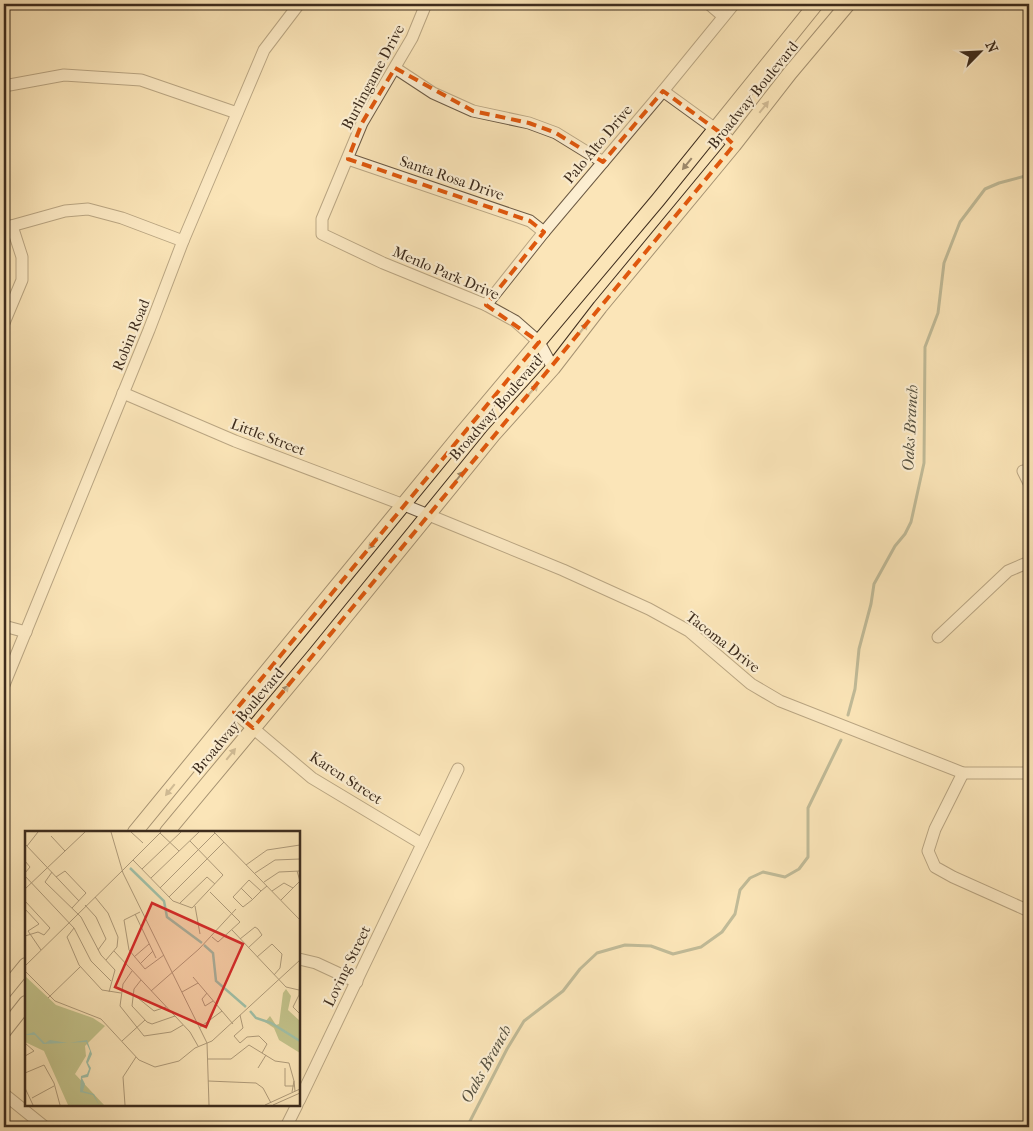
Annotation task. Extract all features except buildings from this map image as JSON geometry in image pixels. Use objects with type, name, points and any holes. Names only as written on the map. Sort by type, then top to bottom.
[{"type":"main road","name":"Broadway Boulevard","points":[[137,831],[404,505],[652,207],[816,4]]},
{"type":"main road","name":"Broadway Boulevard","points":[[168,831],[494,434],[553,368],[600,307],[848,4]]},
{"type":"main road","points":[[4,992],[25,966]]},
{"type":"main road","points":[[4,1031],[25,1005]]},
{"type":"street","name":"Robin Road","points":[[4,685],[237,112],[264,50],[299,4]]},
{"type":"street","name":"Burlingame Drive","points":[[322,219],[362,124],[412,38],[426,4]]},
{"type":"street","points":[[709,4],[723,16]]},
{"type":"street","name":"Palo Alto Drive","points":[[486,304],[734,4]]},
{"type":"street","points":[[395,68],[433,93],[473,111],[530,123],[556,133],[603,162]]},
{"type":"street","points":[[4,86],[64,76],[141,80],[237,112]]},
{"type":"street","points":[[663,91],[734,145]]},
{"type":"street","name":"Santa Rosa Drive","points":[[348,159],[530,221],[544,232]]},
{"type":"street","points":[[4,324],[22,280],[22,257],[8,227],[65,211],[88,209],[122,218],[183,241]]},
{"type":"street","name":"Menlo Park Drive","points":[[322,219],[322,234],[383,263],[486,304],[515,321],[540,342],[553,368]]},
{"type":"street","name":"Little Street","points":[[124,393],[235,441],[404,505]]},
{"type":"street","points":[[1024,471],[1029,483]]},
{"type":"street","name":"Tacoma Drive","points":[[404,505],[563,570],[649,609],[689,631],[752,684],[780,701],[964,773],[1029,773]]},
{"type":"street","points":[[938,637],[1008,571],[1029,562]]},
{"type":"street","points":[[4,626],[26,632]]},
{"type":"street","name":"Karen Street","points":[[234,712],[312,778],[422,844]]},
{"type":"street","name":"Loving Street","points":[[303,1083],[357,982],[458,769]]},
{"type":"street","points":[[964,773],[936,829],[928,851],[935,868],[953,878],[1029,911]]},
{"type":"street","points":[[300,959],[316,963],[357,982]]},
{"type":"street","points":[[4,1094],[45,1127]]},
{"type":"street","name":"Loving Street","points":[[286,1127],[296,1106]]},
{"type":"highlighted area","points":[[395,68],[473,111],[529,123],[556,133],[603,162],[663,91],[725,136],[734,145],[253,728],[234,712],[539,342],[486,305],[544,232],[530,221],[348,159],[362,123]]},
{"type":"waterway","name":"Oaks Branch","points":[[848,715],[855,689],[859,649],[871,604],[874,584],[911,522],[924,463],[925,347],[938,313],[944,263],[960,222],[985,189],[1029,175]]},
{"type":"waterway","name":"Oaks Branch","points":[[467,1127],[507,1049],[524,1021],[563,991],[580,969],[597,953],[625,945],[651,946],[673,954],[701,947],[722,932],[735,914],[740,890],[750,878],[763,872],[785,877],[799,869],[808,857],[808,808],[841,740]]}]
